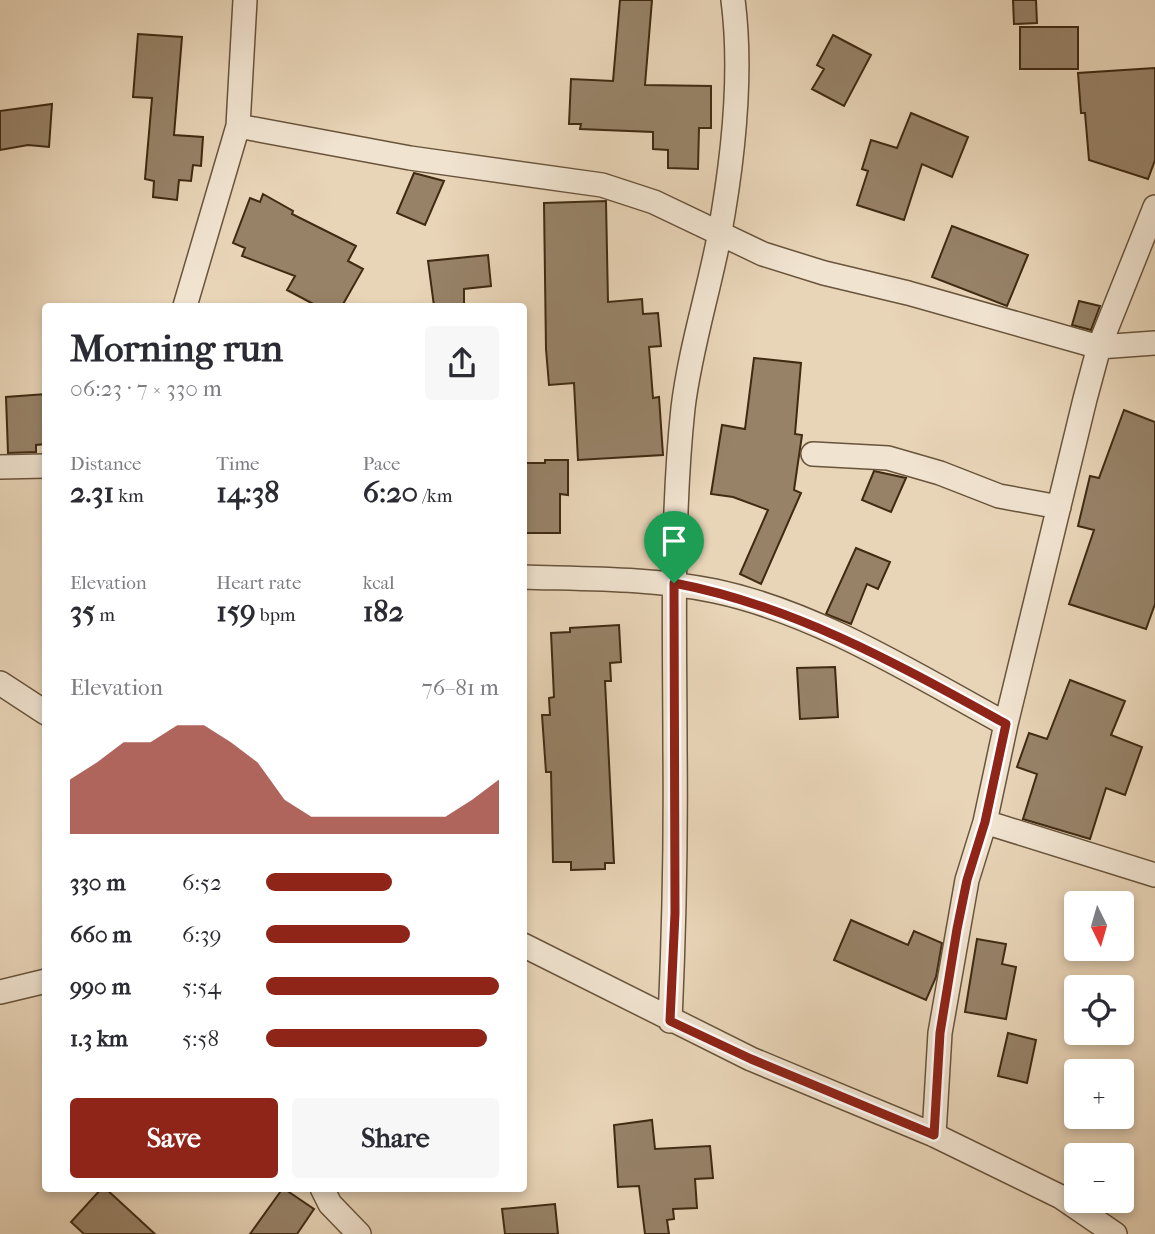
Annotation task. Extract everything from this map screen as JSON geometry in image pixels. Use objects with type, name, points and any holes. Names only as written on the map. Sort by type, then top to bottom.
[{"type":"street","points":[[186,303],[238,126],[244,0]]},
{"type":"street","points":[[670,1021],[675,913],[674,583],[684,406],[719,235],[737,73],[733,0]]},
{"type":"street","points":[[238,126],[410,158],[602,185],[654,202],[763,254],[824,273],[908,293],[1099,347],[1155,343]]},
{"type":"street","points":[[934,1135],[940,1033],[967,880],[985,822],[1006,724],[1099,347],[1155,208]]},
{"type":"street","points":[[813,454],[888,458],[940,473],[999,496],[1059,507]]},
{"type":"street","points":[[0,467],[42,466]]},
{"type":"street","points":[[527,577],[674,583],[763,605],[852,641],[1006,724]]},
{"type":"street","points":[[0,683],[42,710]]},
{"type":"street","points":[[985,822],[1155,874]]},
{"type":"street","points":[[527,947],[670,1021],[751,1059],[934,1135],[1061,1197],[1115,1234]]},
{"type":"street","points":[[0,992],[42,982]]},
{"type":"street","points":[[324,1192],[330,1204],[359,1234]]},
{"type":"building","points":[[620,0],[652,0],[645,85],[711,86],[711,128],[699,128],[698,169],[668,168],[668,150],[653,149],[653,132],[580,129],[581,124],[569,124],[571,79],[613,81]]},
{"type":"building","points":[[1013,0],[1036,0],[1037,23],[1014,24]]},
{"type":"building","points":[[1020,27],[1078,27],[1078,69],[1020,69]]},
{"type":"building","points":[[138,34],[182,37],[174,135],[203,137],[201,166],[193,165],[191,181],[179,180],[177,200],[153,197],[154,181],[145,179],[152,98],[133,97]]},
{"type":"building","points":[[833,35],[871,55],[844,106],[812,89],[824,69],[817,65]]},
{"type":"building","points":[[1155,68],[1155,160],[1148,179],[1089,160],[1078,73]]},
{"type":"building","points":[[52,104],[49,147],[28,145],[0,150],[0,111]]},
{"type":"building","points":[[911,113],[968,137],[952,177],[922,164],[904,220],[857,205],[868,171],[862,169],[871,140],[897,148]]},
{"type":"building","points":[[414,173],[444,181],[425,225],[397,213]]},
{"type":"building","points":[[263,194],[293,211],[292,214],[356,246],[348,261],[363,269],[344,303],[311,303],[287,290],[295,276],[242,256],[245,248],[233,243],[250,198],[260,202]]},
{"type":"building","points":[[606,201],[608,302],[642,299],[643,314],[658,313],[661,346],[649,347],[653,398],[659,397],[663,455],[578,460],[574,383],[549,385],[544,203]]},
{"type":"building","points":[[952,226],[1028,255],[1007,306],[932,277]]},
{"type":"building","points":[[488,255],[491,286],[464,289],[464,303],[434,303],[428,261]]},
{"type":"building","points":[[1079,301],[1100,306],[1091,330],[1072,325]]},
{"type":"building","points":[[754,358],[801,363],[795,434],[802,435],[794,490],[801,493],[761,584],[740,574],[768,510],[733,497],[711,494],[722,425],[745,429]]},
{"type":"building","points":[[42,394],[42,444],[36,445],[36,452],[8,453],[6,397]]},
{"type":"building","points":[[1124,410],[1155,422],[1155,604],[1146,629],[1069,604],[1094,530],[1078,526],[1090,476],[1099,478]]},
{"type":"building","points":[[545,460],[568,460],[568,495],[560,494],[560,533],[527,533],[527,463],[545,463]]},
{"type":"building","points":[[874,471],[906,478],[891,512],[862,500]]},
{"type":"building","points":[[856,548],[890,562],[878,589],[867,584],[851,624],[826,614]]},
{"type":"building","points":[[619,625],[621,662],[610,663],[611,681],[605,681],[614,863],[605,863],[605,869],[571,870],[571,862],[553,862],[551,772],[546,772],[542,715],[550,715],[549,698],[554,697],[551,633],[570,632],[570,628]]},
{"type":"building","points":[[835,667],[838,717],[800,719],[797,668]]},
{"type":"building","points":[[1070,680],[1125,701],[1111,735],[1142,747],[1125,795],[1106,788],[1090,839],[1023,819],[1037,774],[1017,767],[1029,733],[1047,739]]},
{"type":"building","points":[[851,920],[908,945],[914,931],[942,943],[936,977],[926,1000],[834,960]]},
{"type":"building","points":[[977,939],[1006,944],[1002,964],[1016,967],[1006,1019],[965,1012]]},
{"type":"building","points":[[1008,1033],[1036,1040],[1027,1083],[998,1076]]},
{"type":"building","points":[[652,1120],[655,1149],[710,1146],[713,1178],[695,1179],[697,1208],[673,1209],[674,1219],[667,1220],[669,1234],[645,1234],[639,1186],[618,1187],[614,1125]]},
{"type":"building","points":[[98,1192],[109,1192],[155,1234],[84,1234],[71,1222]]},
{"type":"building","points":[[280,1192],[289,1192],[314,1209],[297,1234],[250,1234]]},
{"type":"building","points":[[555,1204],[558,1234],[505,1234],[502,1209]]},
{"type":"route","points":[[674,583],[763,605],[852,641],[1006,724],[985,822],[967,880],[957,929],[940,1033],[934,1135],[751,1059],[670,1021],[675,913],[674,583]]}]
